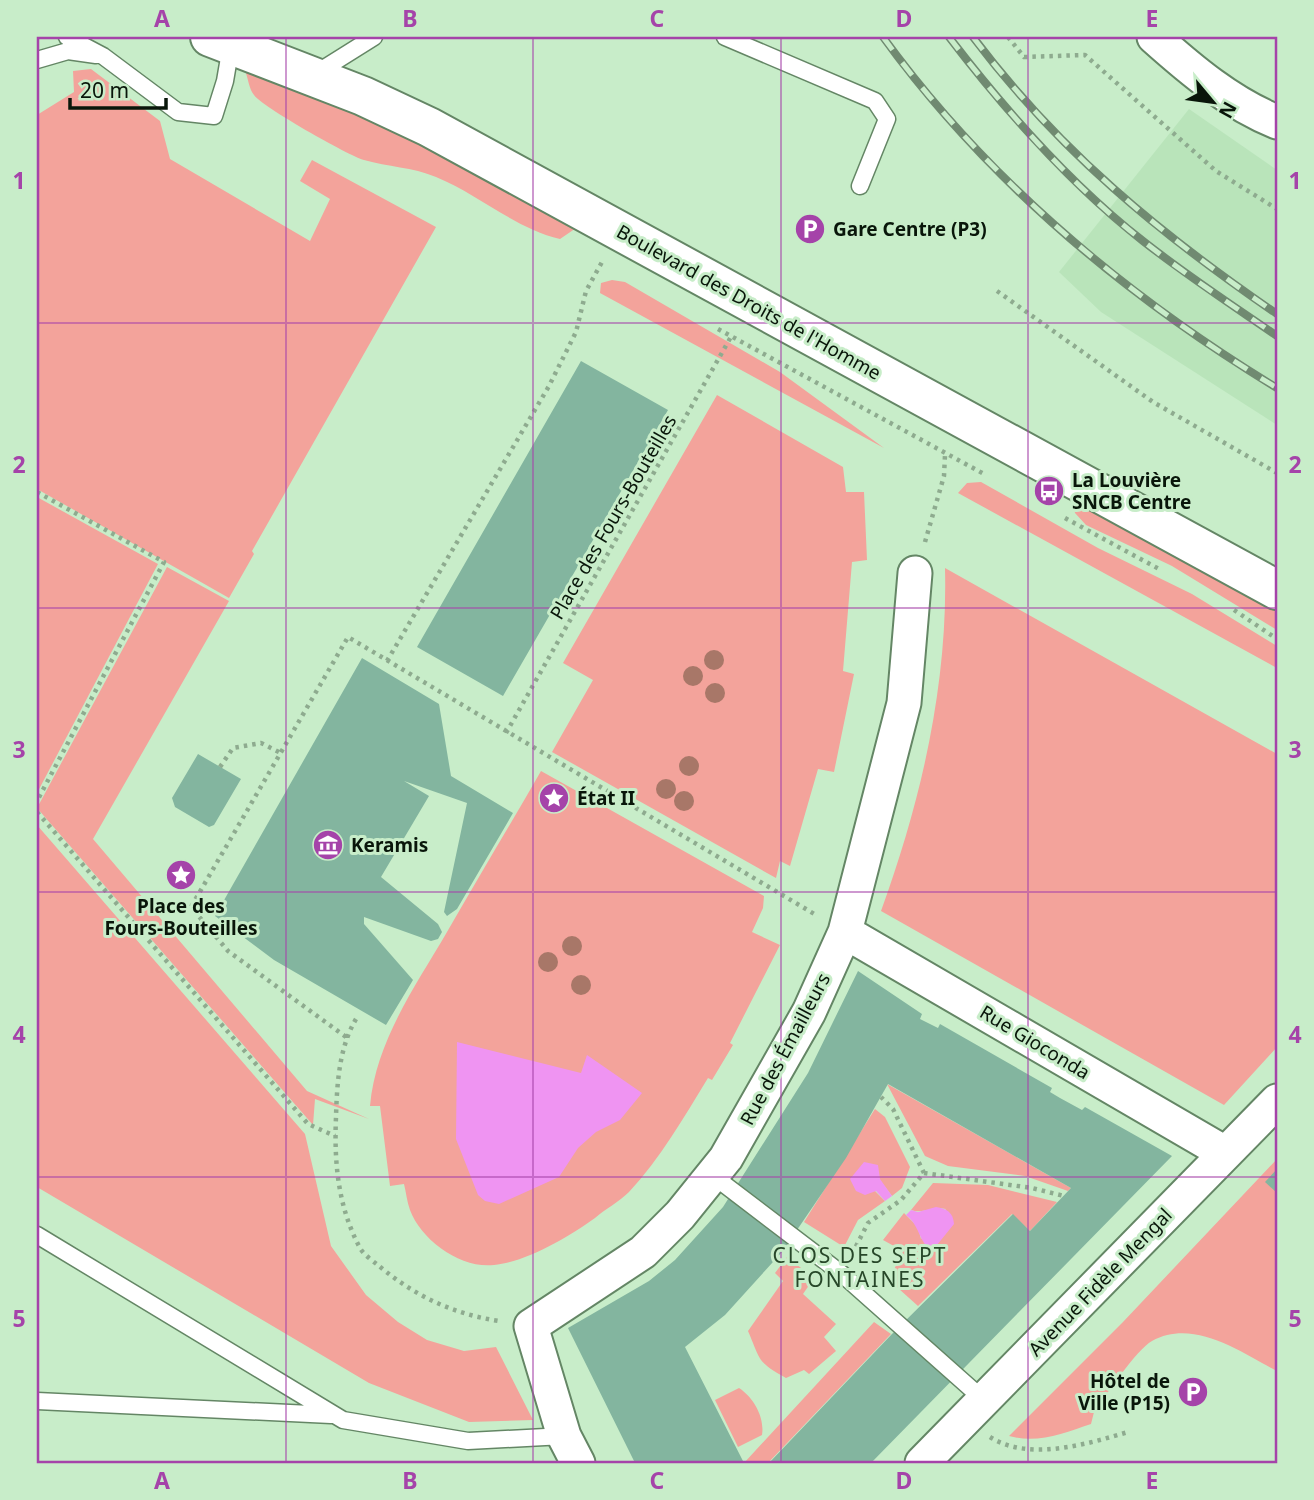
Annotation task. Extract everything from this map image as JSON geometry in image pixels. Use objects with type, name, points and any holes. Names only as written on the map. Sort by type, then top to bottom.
[{"type":"main road","name":"Boulevard des Droits de l'Homme","points":[[220,41],[313,75],[429,127],[611,247],[750,302],[1277,590]]},
{"type":"street","points":[[1154,37],[1202,78],[1254,113],[1277,122]]},
{"type":"street","name":"Rue des Émailleurs","points":[[531,1326],[643,1252],[680,1215],[733,1145],[810,1012],[845,932],[904,703],[915,573]]},
{"type":"street","name":"Rue Gioconda","points":[[845,932],[1224,1153]]},
{"type":"street","name":"Avenue Fidèle Mengal","points":[[922,1463],[1277,1101]]},
{"type":"street","points":[[531,1326],[571,1450]]},
{"type":"lane","points":[[67,37],[103,56],[178,112],[214,116],[225,81],[220,41]]},
{"type":"lane","points":[[313,75],[373,37]]},
{"type":"lane","points":[[725,37],[875,101],[887,119],[860,186]]},
{"type":"lane","points":[[37,60],[68,51],[103,56]]},
{"type":"lane","points":[[712,1175],[842,1273],[975,1411]]},
{"type":"lane","points":[[37,1235],[343,1420],[468,1441],[571,1450]]},
{"type":"lane","points":[[37,1402],[334,1415]]},
{"type":"path","points":[[1008,37],[1024,57],[1085,55],[1216,171],[1277,209]]},
{"type":"path","points":[[611,247],[613,270]]},
{"type":"path","points":[[387,661],[549,386],[576,332],[586,291],[611,247]]},
{"type":"path","points":[[997,291],[1153,402],[1277,473]]},
{"type":"path","name":"Place des Fours-Bouteilles","points":[[506,733],[750,302]]},
{"type":"path","points":[[708,323],[933,449],[991,477]]},
{"type":"path","points":[[37,492],[164,562],[37,801]]},
{"type":"path","points":[[915,573],[940,492]]},
{"type":"path","points":[[1057,513],[1109,545],[1165,573]]},
{"type":"path","points":[[1225,605],[1277,639]]},
{"type":"path","points":[[346,1037],[228,951],[191,907],[348,637],[845,932]]},
{"type":"path","points":[[220,766],[233,748],[261,743],[281,752]]},
{"type":"path","points":[[37,812],[308,1124],[335,1136]]},
{"type":"path","points":[[356,1018],[346,1037],[337,1090],[335,1136],[340,1195],[361,1250],[407,1289],[465,1316],[531,1326]]},
{"type":"path","points":[[881,1097],[893,1109],[924,1173]]},
{"type":"path","points":[[924,1173],[1023,1186],[1064,1196]]},
{"type":"path","points":[[842,1273],[867,1223],[901,1200],[924,1173]]},
{"type":"path","points":[[975,1411],[1002,1445],[1037,1450],[1096,1442],[1128,1432]]},
{"type":"shaded area","points":[[91,69],[160,121],[170,159],[310,241],[330,199],[300,181],[312,160],[436,227],[252,551],[254,554],[229,598],[37,489],[37,115],[74,92],[73,71]]},
{"type":"shaded area","points":[[245,70],[392,127],[582,224],[560,239],[528,227],[436,177],[355,157],[260,101],[252,93]]},
{"type":"shaded area","points":[[1189,109],[1277,170],[1277,425],[1101,312],[1059,272]]},
{"type":"shaded area","points":[[612,280],[625,282],[780,372],[884,448],[600,293],[601,283]]},
{"type":"shaded area","points":[[717,395],[843,467],[846,492],[864,492],[867,560],[852,562],[843,671],[854,674],[834,772],[818,769],[790,866],[780,861],[776,878],[552,752],[593,680],[563,663]]},
{"type":"shaded area","points":[[981,482],[1098,548],[1192,594],[1277,646],[1277,668],[958,493],[967,483]]},
{"type":"shaded area","points":[[1072,496],[1277,608],[1277,630],[1172,566],[1086,525],[1075,513]]},
{"type":"shaded area","points":[[37,497],[158,564],[37,793]]},
{"type":"shaded area","points":[[167,567],[229,601],[93,839],[307,1091],[369,1119],[315,1099],[313,1125],[37,808]]},
{"type":"shaded area","points":[[945,568],[1277,754],[1277,1047],[1224,1105],[881,911],[920,785],[929,742],[942,655]]},
{"type":"shaded area","points":[[541,771],[764,896],[763,908],[752,932],[780,945],[730,1043],[733,1045],[712,1080],[708,1078],[661,1152],[629,1192],[585,1225],[547,1248],[506,1263],[481,1265],[456,1257],[433,1242],[415,1221],[404,1184],[390,1186],[380,1106],[370,1106],[380,1059],[399,1015]]},
{"type":"shaded area","points":[[37,825],[305,1134],[331,1246],[366,1295],[398,1322],[427,1340],[464,1351],[496,1347],[533,1420],[469,1422],[369,1383],[37,1187]]},
{"type":"shaded area","points":[[457,1042],[581,1073],[587,1055],[642,1093],[620,1120],[596,1132],[578,1148],[559,1177],[499,1204],[485,1201],[478,1195],[456,1139]]},
{"type":"shaded area","points":[[887,1084],[1071,1188],[1068,1191],[1025,1176],[948,1166],[925,1156]]},
{"type":"shaded area","points":[[875,1109],[885,1117],[910,1167],[902,1188],[892,1196],[879,1179],[875,1191],[885,1201],[858,1220],[844,1247],[804,1222]]},
{"type":"shaded area","points":[[1277,1159],[1277,1371],[1216,1340],[1184,1333],[1168,1335],[1152,1341],[1138,1353],[1094,1412],[1091,1424],[1041,1438],[1009,1436],[1123,1322]]},
{"type":"shaded area","points":[[864,1162],[878,1165],[880,1179],[892,1196],[885,1201],[876,1191],[865,1195],[856,1191],[850,1179]]},
{"type":"shaded area","points":[[933,1183],[988,1185],[1057,1202],[1030,1231],[1012,1214],[918,1306],[889,1280],[903,1251],[883,1240],[904,1213],[918,1227],[921,1239],[946,1209],[911,1210]]},
{"type":"shaded area","points":[[936,1207],[949,1212],[954,1224],[937,1245],[927,1247],[906,1215],[911,1210],[918,1212]]},
{"type":"shaded area","points":[[787,1257],[814,1278],[803,1294],[836,1324],[824,1337],[836,1351],[809,1374],[804,1370],[786,1378],[761,1360],[748,1331],[783,1281],[775,1273]]},
{"type":"shaded area","points":[[874,1322],[891,1334],[768,1463],[744,1463]]},
{"type":"shaded area","points":[[739,1388],[757,1408],[762,1421],[762,1435],[738,1447],[715,1400]]},
{"type":"building","points":[[581,361],[668,410],[503,696],[417,647]]},
{"type":"building","name":"Keramis","points":[[362,658],[439,704],[451,776],[513,813],[457,909],[447,916],[444,912],[467,803],[404,781],[429,796],[381,877],[438,924],[442,932],[438,939],[431,941],[364,917],[364,924],[413,980],[386,1025],[274,960],[215,916]]},
{"type":"building","points":[[198,754],[241,779],[214,825],[209,827],[175,807],[172,798]]},
{"type":"building","points":[[858,971],[922,1014],[920,1019],[938,1028],[940,1024],[1052,1088],[1050,1092],[1060,1098],[1082,1110],[1085,1107],[1172,1156],[871,1463],[769,1463],[892,1334],[1013,1214],[1030,1231],[1071,1188],[888,1084],[846,1158],[782,1252],[725,1315],[685,1347],[744,1463],[635,1463],[568,1328],[649,1281],[675,1260],[723,1207],[808,1073]]},
{"type":"building","points":[[1277,1169],[1277,1193],[1265,1182]]},
{"type":"railway","points":[[883,37],[967,139],[1062,232],[1166,314],[1277,388]]},
{"type":"railway","points":[[949,37],[1016,119],[1064,171],[1116,219],[1159,254],[1277,336]]},
{"type":"railway","points":[[973,37],[1040,117],[1113,188],[1192,253],[1277,314]]},
{"type":"place","name":"Gare Centre (P3)","points":[[810,229]]},
{"type":"place","name":"La Louvière SNCB Centre","points":[[1049,491]]},
{"type":"place","name":"État II","points":[[554,798]]},
{"type":"place","name":"Keramis","points":[[328,845]]},
{"type":"place","name":"Place des Fours-Bouteilles","points":[[181,875]]},
{"type":"place","name":"Hôtel de Ville (P15)","points":[[1193,1392]]},
{"type":"district","name":"CLOS DES SEPT FONTAINES","points":[[860,1268]]}]
